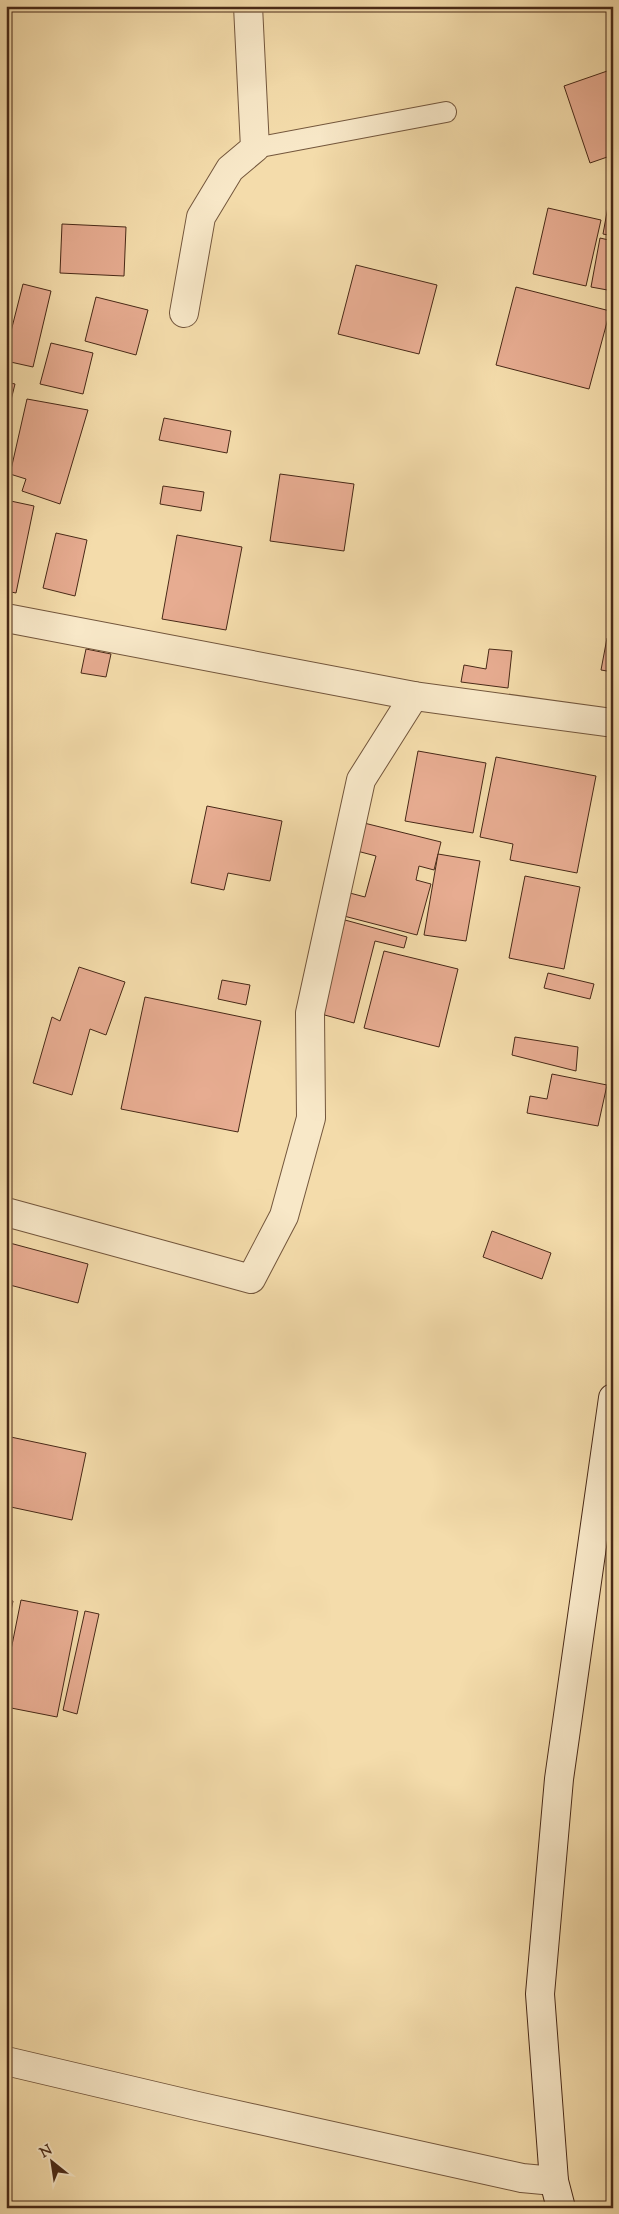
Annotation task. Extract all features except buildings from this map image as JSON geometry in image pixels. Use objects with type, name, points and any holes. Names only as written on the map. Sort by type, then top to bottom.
[{"type":"street","points":[[184,314],[201,217],[230,169],[255,148],[248,6]]},
{"type":"street","points":[[6,618],[414,696],[613,723]]},
{"type":"street","points":[[6,1212],[251,1279],[284,1216],[311,1118],[310,1013],[362,780],[414,696]]},
{"type":"street","points":[[561,2208],[554,2181],[540,1994],[559,1779],[613,1398]]},
{"type":"street","points":[[6,2061],[197,2106],[522,2178],[554,2181]]},
{"type":"lane","points":[[255,148],[446,112]]}]
